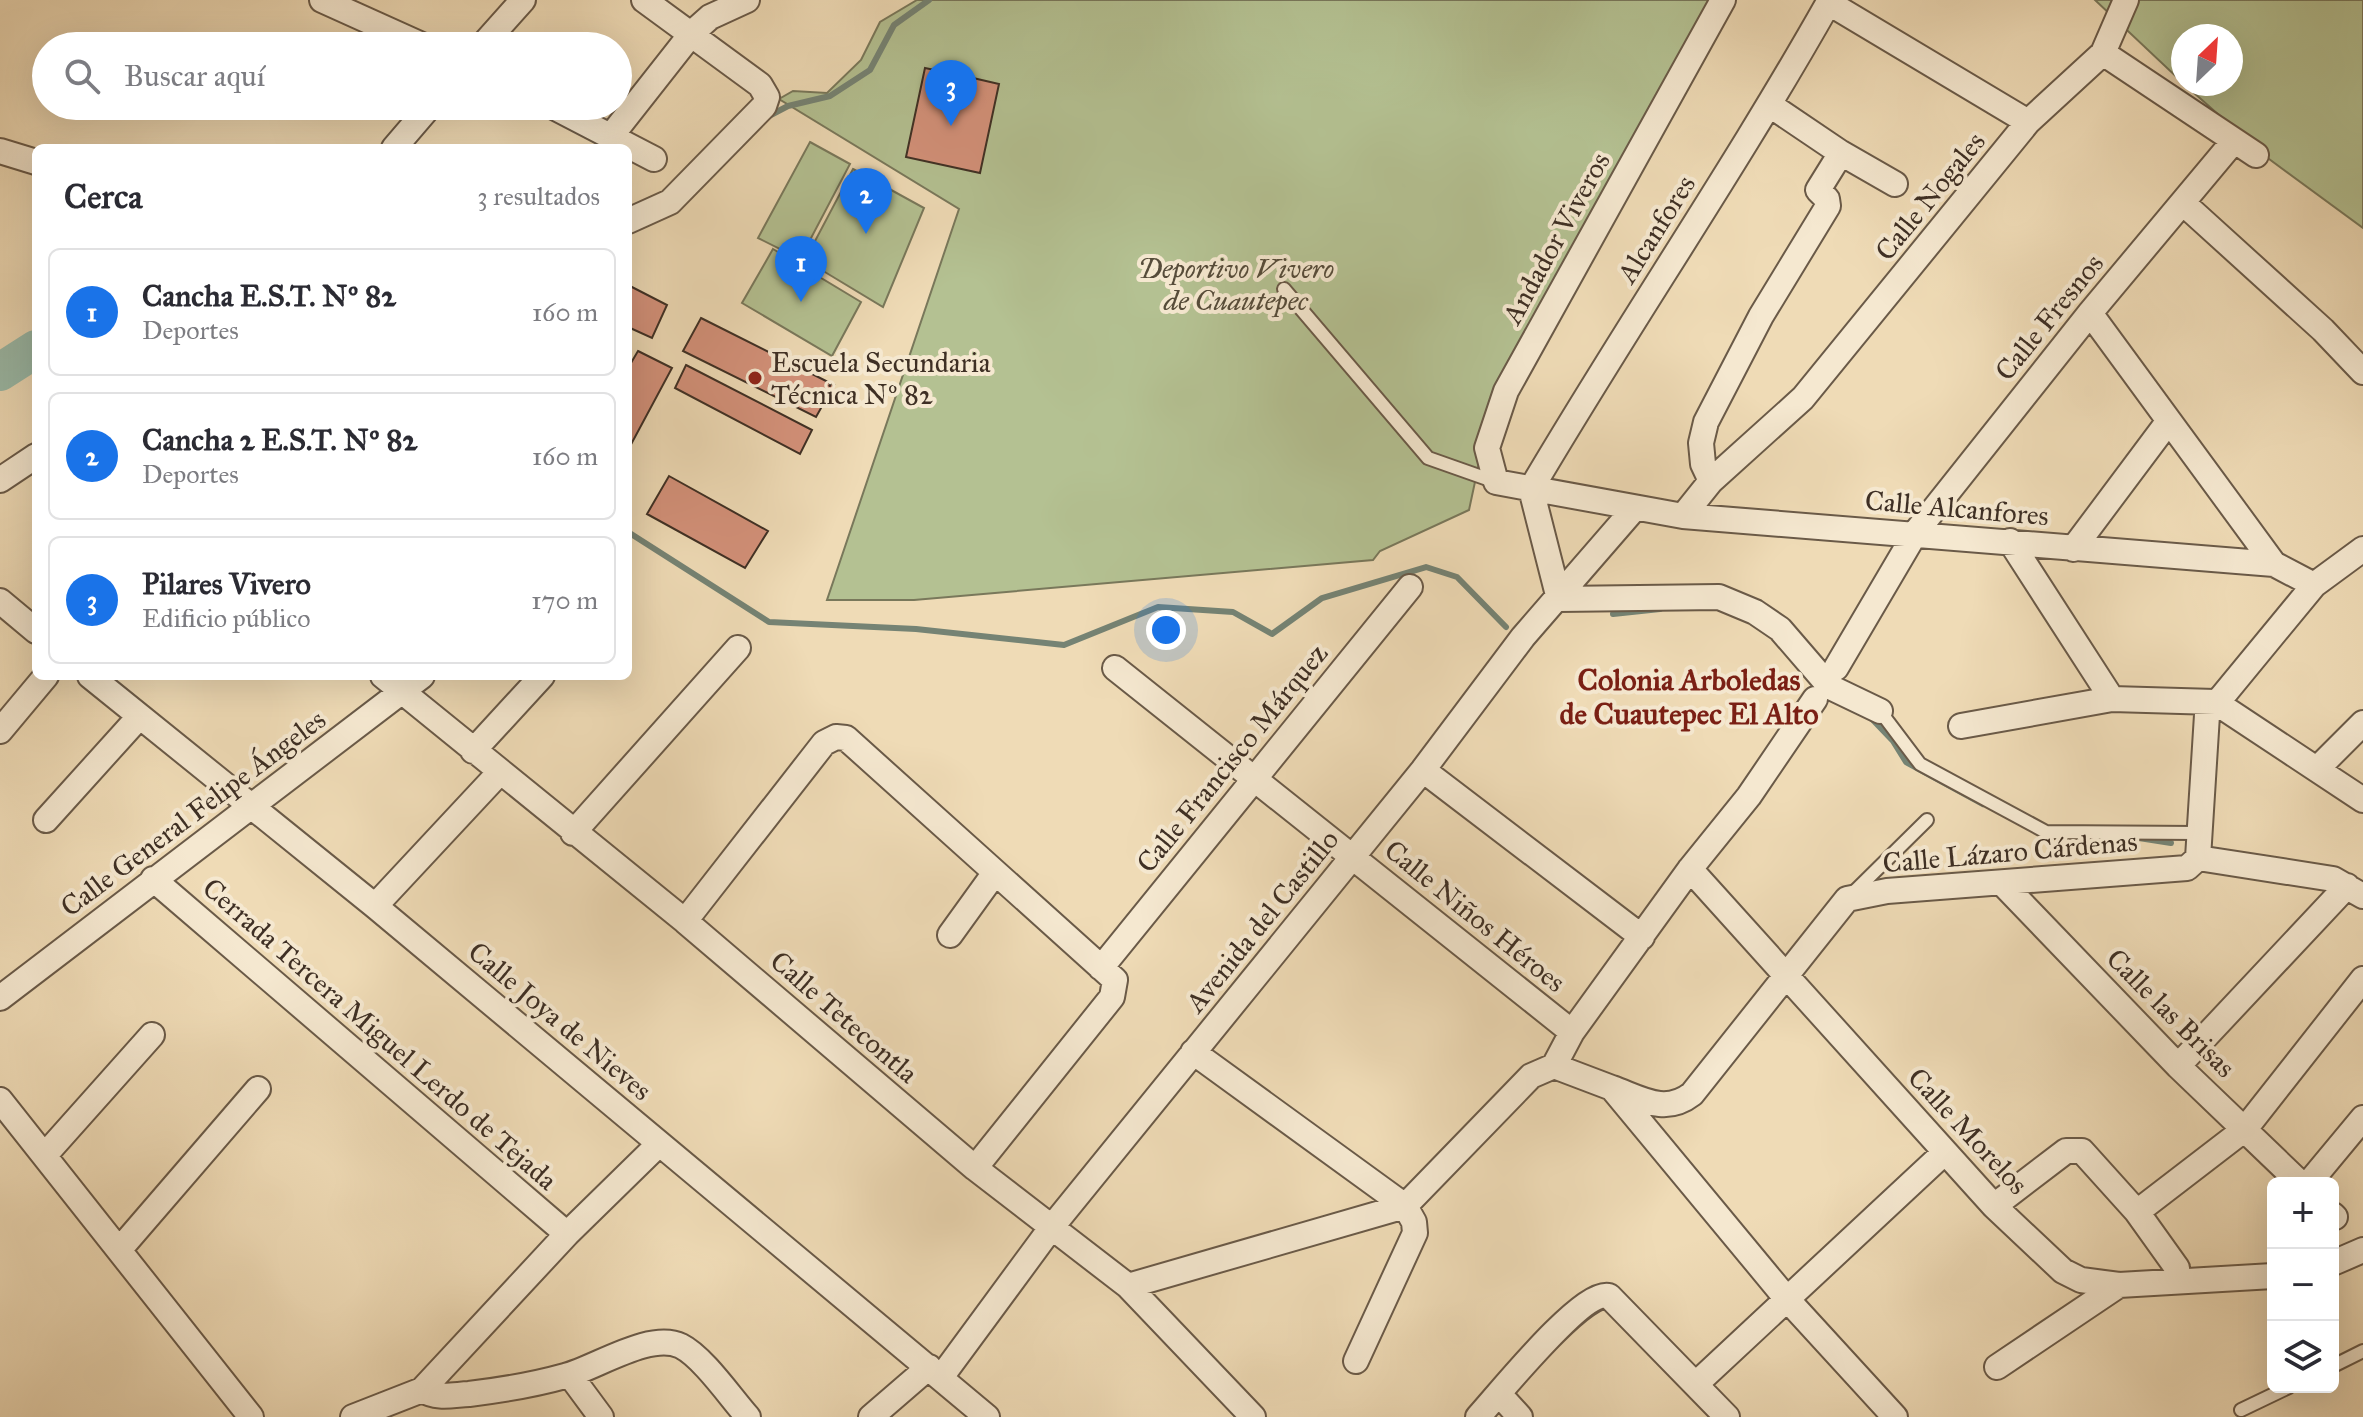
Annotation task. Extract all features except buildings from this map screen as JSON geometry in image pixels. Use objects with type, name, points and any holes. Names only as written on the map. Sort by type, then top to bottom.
[{"type":"street","points":[[322,0],[393,32]]},
{"type":"street","points":[[494,32],[523,0]]},
{"type":"street","points":[[632,219],[670,202],[764,106],[767,97],[760,85],[644,0]]},
{"type":"street","points":[[632,109],[692,33],[710,17],[747,0]]},
{"type":"street","name":"Andador Viveros","points":[[1496,482],[1487,448],[1506,391],[1723,0]]},
{"type":"street","points":[[2126,0],[2103,53],[2256,155]]},
{"type":"street","points":[[1830,1],[2028,122]]},
{"type":"street","name":"Alcanfores","points":[[1531,489],[1589,390],[1770,105],[1830,1]]},
{"type":"street","name":"Calle Nogales","points":[[1683,516],[1711,481],[1803,398],[2028,122],[2103,53]]},
{"type":"street","points":[[1770,105],[1841,153],[1895,184]]},
{"type":"street","points":[[397,144],[418,120]]},
{"type":"street","points":[[580,120],[626,144]]},
{"type":"street","points":[[611,136],[624,120]]},
{"type":"street","name":"Calle Fresnos","points":[[1836,668],[1916,532],[2090,313],[2233,142]]},
{"type":"street","points":[[632,147],[654,159]]},
{"type":"street","points":[[0,151],[32,161]]},
{"type":"street","points":[[1711,481],[1703,464],[1701,443],[1706,422],[1761,316],[1828,206],[1827,199],[1818,190],[1841,153]]},
{"type":"street","points":[[2183,203],[2323,330],[2363,372]]},
{"type":"street","points":[[2090,313],[2274,564]]},
{"type":"street","points":[[2073,549],[2168,422]]},
{"type":"street","points":[[0,480],[32,459]]},
{"type":"street","points":[[1496,482],[1531,489],[1559,599],[1719,597],[1755,612],[1780,629],[1830,687],[1880,711]]},
{"type":"street","name":"Calle Alcanfores","points":[[1531,489],[1683,516],[1916,532],[2073,549],[2274,564],[2314,585]]},
{"type":"street","name":"Avenida del Castillo","points":[[871,1417],[936,1372],[1423,770],[1523,637],[1634,509]]},
{"type":"street","points":[[2010,541],[2112,699]]},
{"type":"street","points":[[2178,1066],[2355,891],[2333,879],[2198,858],[2197,833],[2207,715],[2314,585],[2363,549]]},
{"type":"street","name":"Calle Francisco Márquez","points":[[1101,968],[1410,587]]},
{"type":"street","points":[[0,601],[32,628]]},
{"type":"street","points":[[573,833],[738,648]]},
{"type":"street","name":"Calle Niños Héroes","points":[[1115,668],[1572,1032]]},
{"type":"street","points":[[0,731],[43,680]]},
{"type":"street","name":"Calle Joya de Nieves","points":[[95,680],[375,906],[987,1417]]},
{"type":"street","name":"Calle Tetecontla","points":[[388,680],[685,921],[975,1168],[1128,1286],[1253,1417]]},
{"type":"street","name":"Calle General Felipe Ángeles","points":[[0,998],[418,680]]},
{"type":"street","points":[[473,751],[538,680]]},
{"type":"street","points":[[1128,1286],[1405,1206],[1531,1076],[1554,1066],[1572,1032],[1690,869],[1749,796],[1815,699]]},
{"type":"street","points":[[1961,726],[2112,699],[2215,702],[2363,800]]},
{"type":"street","points":[[46,820],[139,717]]},
{"type":"street","points":[[2317,769],[2363,723]]},
{"type":"street","points":[[685,921],[824,743],[836,737],[846,738],[1115,980],[1115,988],[975,1168]]},
{"type":"street","points":[[1423,770],[1642,937]]},
{"type":"street","points":[[375,906],[500,772]]},
{"type":"street","name":"Calle Lázaro Cárdenas","points":[[1847,899],[1887,891],[2187,868],[2198,858]]},
{"type":"street","name":"Calle Morelos","points":[[1690,869],[1994,1206],[2063,1271],[2081,1280],[2119,1285],[2267,1276]]},
{"type":"street","points":[[950,935],[994,874]]},
{"type":"street","name":"Cerrada Tercera Miguel Lerdo de Tejada","points":[[153,879],[567,1234]]},
{"type":"street","name":"Calle las Brisas","points":[[2002,883],[2178,1066],[2294,1177]]},
{"type":"street","points":[[1554,1066],[1663,1107],[1680,1104],[1692,1094],[1847,899]]},
{"type":"street","points":[[2137,1212],[2245,1129],[2363,979]]},
{"type":"street","points":[[45,1155],[152,1035]]},
{"type":"street","points":[[1193,1052],[1405,1206],[1414,1222],[1411,1245],[1356,1361]]},
{"type":"street","points":[[1612,1088],[1786,1298],[1895,1417]]},
{"type":"street","points":[[120,1249],[258,1089]]},
{"type":"street","points":[[0,1100],[251,1417]]},
{"type":"street","points":[[2314,1177],[2363,1118]]},
{"type":"street","points":[[428,1393],[567,1234],[659,1144]]},
{"type":"street","points":[[1994,1206],[2074,1148],[2082,1151],[2137,1212],[2177,1268]]},
{"type":"street","points":[[1696,1384],[1945,1152]]},
{"type":"street","points":[[2339,1260],[2363,1250]]},
{"type":"street","points":[[1997,1367],[2119,1285]]},
{"type":"street","points":[[1478,1417],[1551,1335],[1592,1298],[1601,1294],[1609,1296],[1727,1417]]},
{"type":"street","points":[[353,1417],[428,1393],[511,1390],[570,1375],[647,1344],[663,1342],[681,1346],[748,1417]]},
{"type":"street","points":[[570,1375],[601,1417]]},
{"type":"street","points":[[428,1393],[449,1417]]},
{"type":"street","points":[[1499,1394],[1520,1417]]},
{"type":"lane","points":[[1284,289],[1428,458],[1496,482]]},
{"type":"lane","points":[[1880,711],[1920,764],[2046,832],[2197,833]]},
{"type":"lane","points":[[1847,899],[1927,820]]},
{"type":"lane","points":[[2339,1363],[2363,1351]]},
{"type":"lane","points":[[2241,1410],[2276,1393]]},
{"type":"green space","name":"Deportivo Vivero de Cuautepec","points":[[917,0],[1712,0],[1485,435],[1469,510],[1380,551],[1373,560],[914,600],[827,600],[959,209],[779,99],[793,91],[827,93],[861,60],[880,22]]},
{"type":"green space","points":[[2095,0],[2363,0],[2363,228],[2265,156],[2198,96],[2243,96],[2243,24],[2171,24],[2171,72]]},
{"type":"green space","points":[[810,142],[850,164],[800,259],[758,238]]},
{"type":"green space","points":[[853,169],[924,208],[883,307],[805,260]]},
{"type":"green space","points":[[773,249],[861,302],[832,356],[742,303]]},
{"type":"waterway","points":[[767,117],[788,106],[830,96],[870,70],[894,25],[929,0]]},
{"type":"waterway","points":[[0,372],[32,352]]},
{"type":"waterway","points":[[632,535],[769,622],[916,629],[1064,645],[1158,607],[1233,612],[1272,634],[1322,598],[1426,567],[1457,577],[1506,627]]},
{"type":"waterway","points":[[1613,614],[1660,609]]},
{"type":"waterway","points":[[1871,718],[1893,741],[1906,762],[1983,804]]},
{"type":"waterway","points":[[2139,838],[2171,843]]},
{"type":"place","name":"Pilares Vivero","points":[[951,126]]},
{"type":"place","name":"Cancha 2 E.S.T. Nº 82","points":[[866,234]]},
{"type":"place","name":"Cancha E.S.T. Nº 82","points":[[801,302]]},
{"type":"place","name":"Escuela Secundaria Técnica Nº 82","points":[[755,378]]},
{"type":"district","name":"Colonia Arboledas de Cuautepec El Alto","points":[[1689,697]]}]
